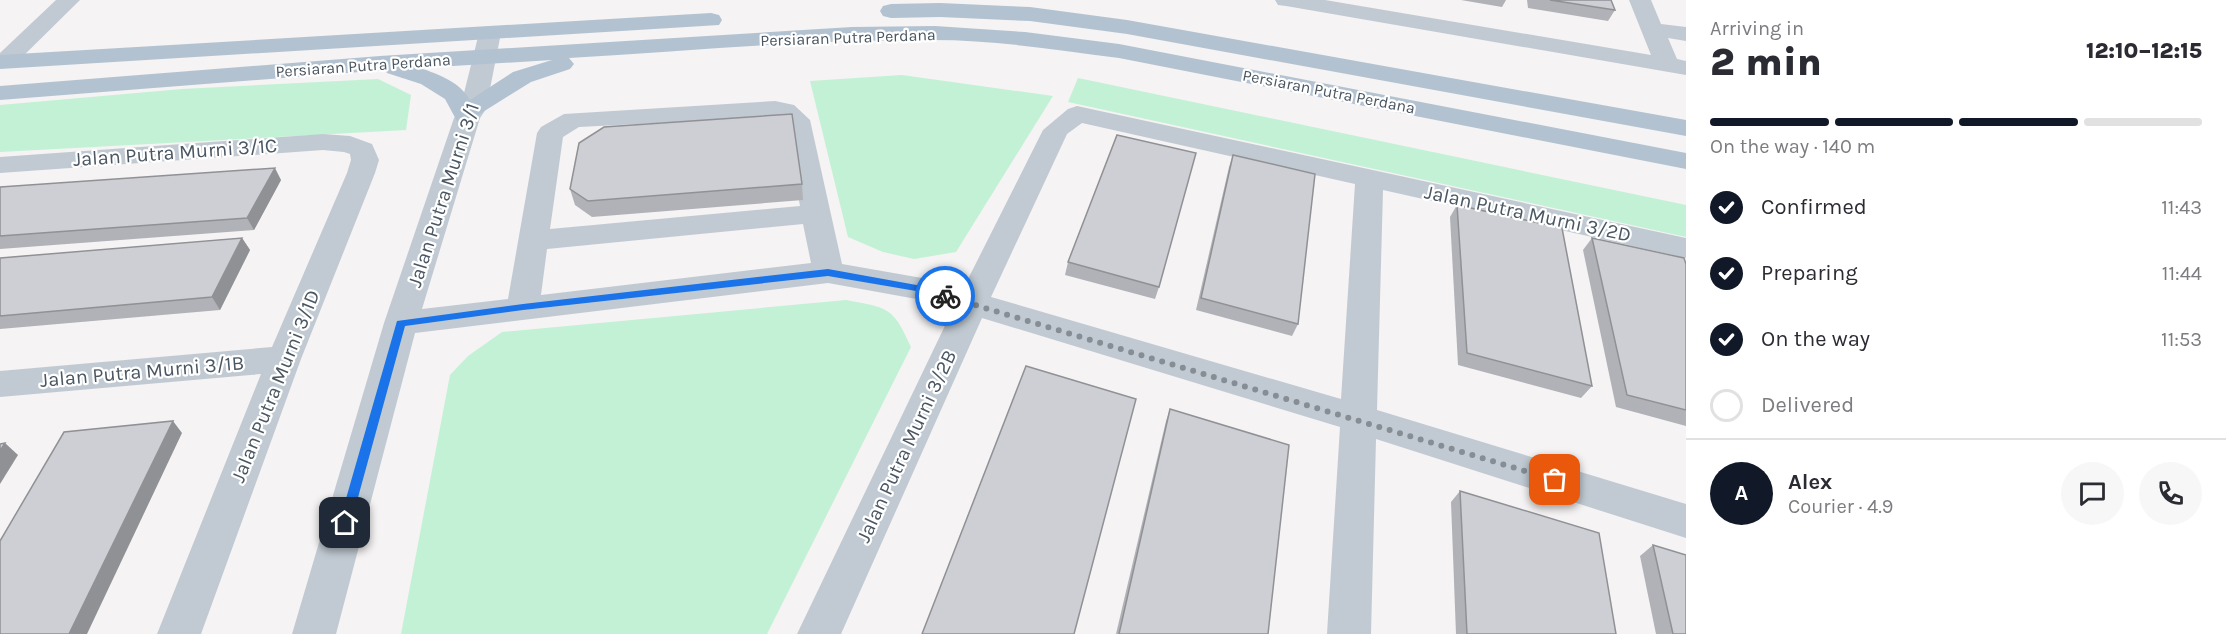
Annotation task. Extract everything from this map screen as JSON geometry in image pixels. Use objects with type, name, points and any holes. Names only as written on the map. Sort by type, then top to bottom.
[{"type":"main road","name":"Persiaran Putra Perdana","points":[[870,11],[940,10],[1030,14],[1127,27],[1686,128]]},
{"type":"main road","name":"Persiaran Putra Perdana","points":[[2,62],[728,19]]},
{"type":"main road","name":"Persiaran Putra Perdana","points":[[0,93],[380,63],[852,34],[935,33],[1025,39],[1119,51],[1686,160]]},
{"type":"main road","points":[[380,63],[414,72],[441,86],[455,95],[470,114],[522,77],[597,50]]},
{"type":"street","points":[[2,62],[69,0]]},
{"type":"street","points":[[1286,0],[1379,8],[1677,66]]},
{"type":"street","points":[[1640,0],[1652,29],[1677,66]]},
{"type":"street","points":[[1652,29],[1686,34]]},
{"type":"street","name":"Jalan Putra Murni 3/1","points":[[314,634],[401,323],[470,114],[490,33]]},
{"type":"street","points":[[523,307],[550,133],[573,120],[785,110],[797,120],[828,272]]},
{"type":"street","name":"Jalan Putra Murni 3/2B","points":[[819,634],[972,303],[1056,130],[1077,114],[1369,178]]},
{"type":"street","name":"Jalan Putra Murni 3/1C","points":[[0,165],[323,142],[350,144]]},
{"type":"street","name":"Jalan Putra Murni 3/1D","points":[[179,634],[284,359],[361,173],[365,160],[362,150],[350,144]]},
{"type":"street","points":[[1349,634],[1369,178]]},
{"type":"street","name":"Jalan Putra Murni 3/2D","points":[[1369,178],[1686,248]]},
{"type":"street","points":[[534,240],[815,214]]},
{"type":"street","points":[[401,323],[828,272],[922,289],[972,303],[1359,419],[1686,521]]},
{"type":"street","name":"Jalan Putra Murni 3/1B","points":[[0,384],[284,359]]},
{"type":"green space","points":[[902,75],[1053,96],[956,252],[914,259],[883,252],[848,237],[810,81]]},
{"type":"green space","points":[[1078,78],[1686,205],[1686,237],[1068,102]]},
{"type":"green space","points":[[378,79],[411,95],[406,130],[0,152],[0,105],[182,89]]},
{"type":"green space","points":[[846,300],[872,305],[888,312],[899,324],[911,347],[767,634],[401,634],[450,375],[468,356],[502,332]]},
{"type":"building","points":[[1550,0],[1611,0],[1615,10]]},
{"type":"building","points":[[792,114],[802,184],[588,201],[570,189],[579,143],[604,127]]},
{"type":"building","points":[[1117,135],[1196,153],[1159,287],[1068,262]]},
{"type":"building","points":[[1233,155],[1315,174],[1298,324],[1201,298]]},
{"type":"building","points":[[275,168],[247,218],[0,236],[0,187]]},
{"type":"building","points":[[1457,205],[1562,228],[1592,386],[1467,353]]},
{"type":"building","points":[[242,238],[212,297],[0,316],[0,258]]},
{"type":"building","points":[[1592,238],[1684,258],[1686,264],[1686,410],[1627,395]]},
{"type":"building","points":[[1026,366],[1136,399],[1074,634],[922,634]]},
{"type":"building","points":[[1170,409],[1289,445],[1268,634],[1119,634]]},
{"type":"building","points":[[173,421],[69,634],[0,634],[0,541],[64,432]]},
{"type":"building","points":[[1460,491],[1599,533],[1616,634],[1467,634]]},
{"type":"building","points":[[1653,545],[1686,555],[1686,634],[1673,634]]},
{"type":"way so far","points":[[945,296],[1555,480]]},
{"type":"route","points":[[345,523],[401,323],[828,272],[922,289],[945,296]]}]
